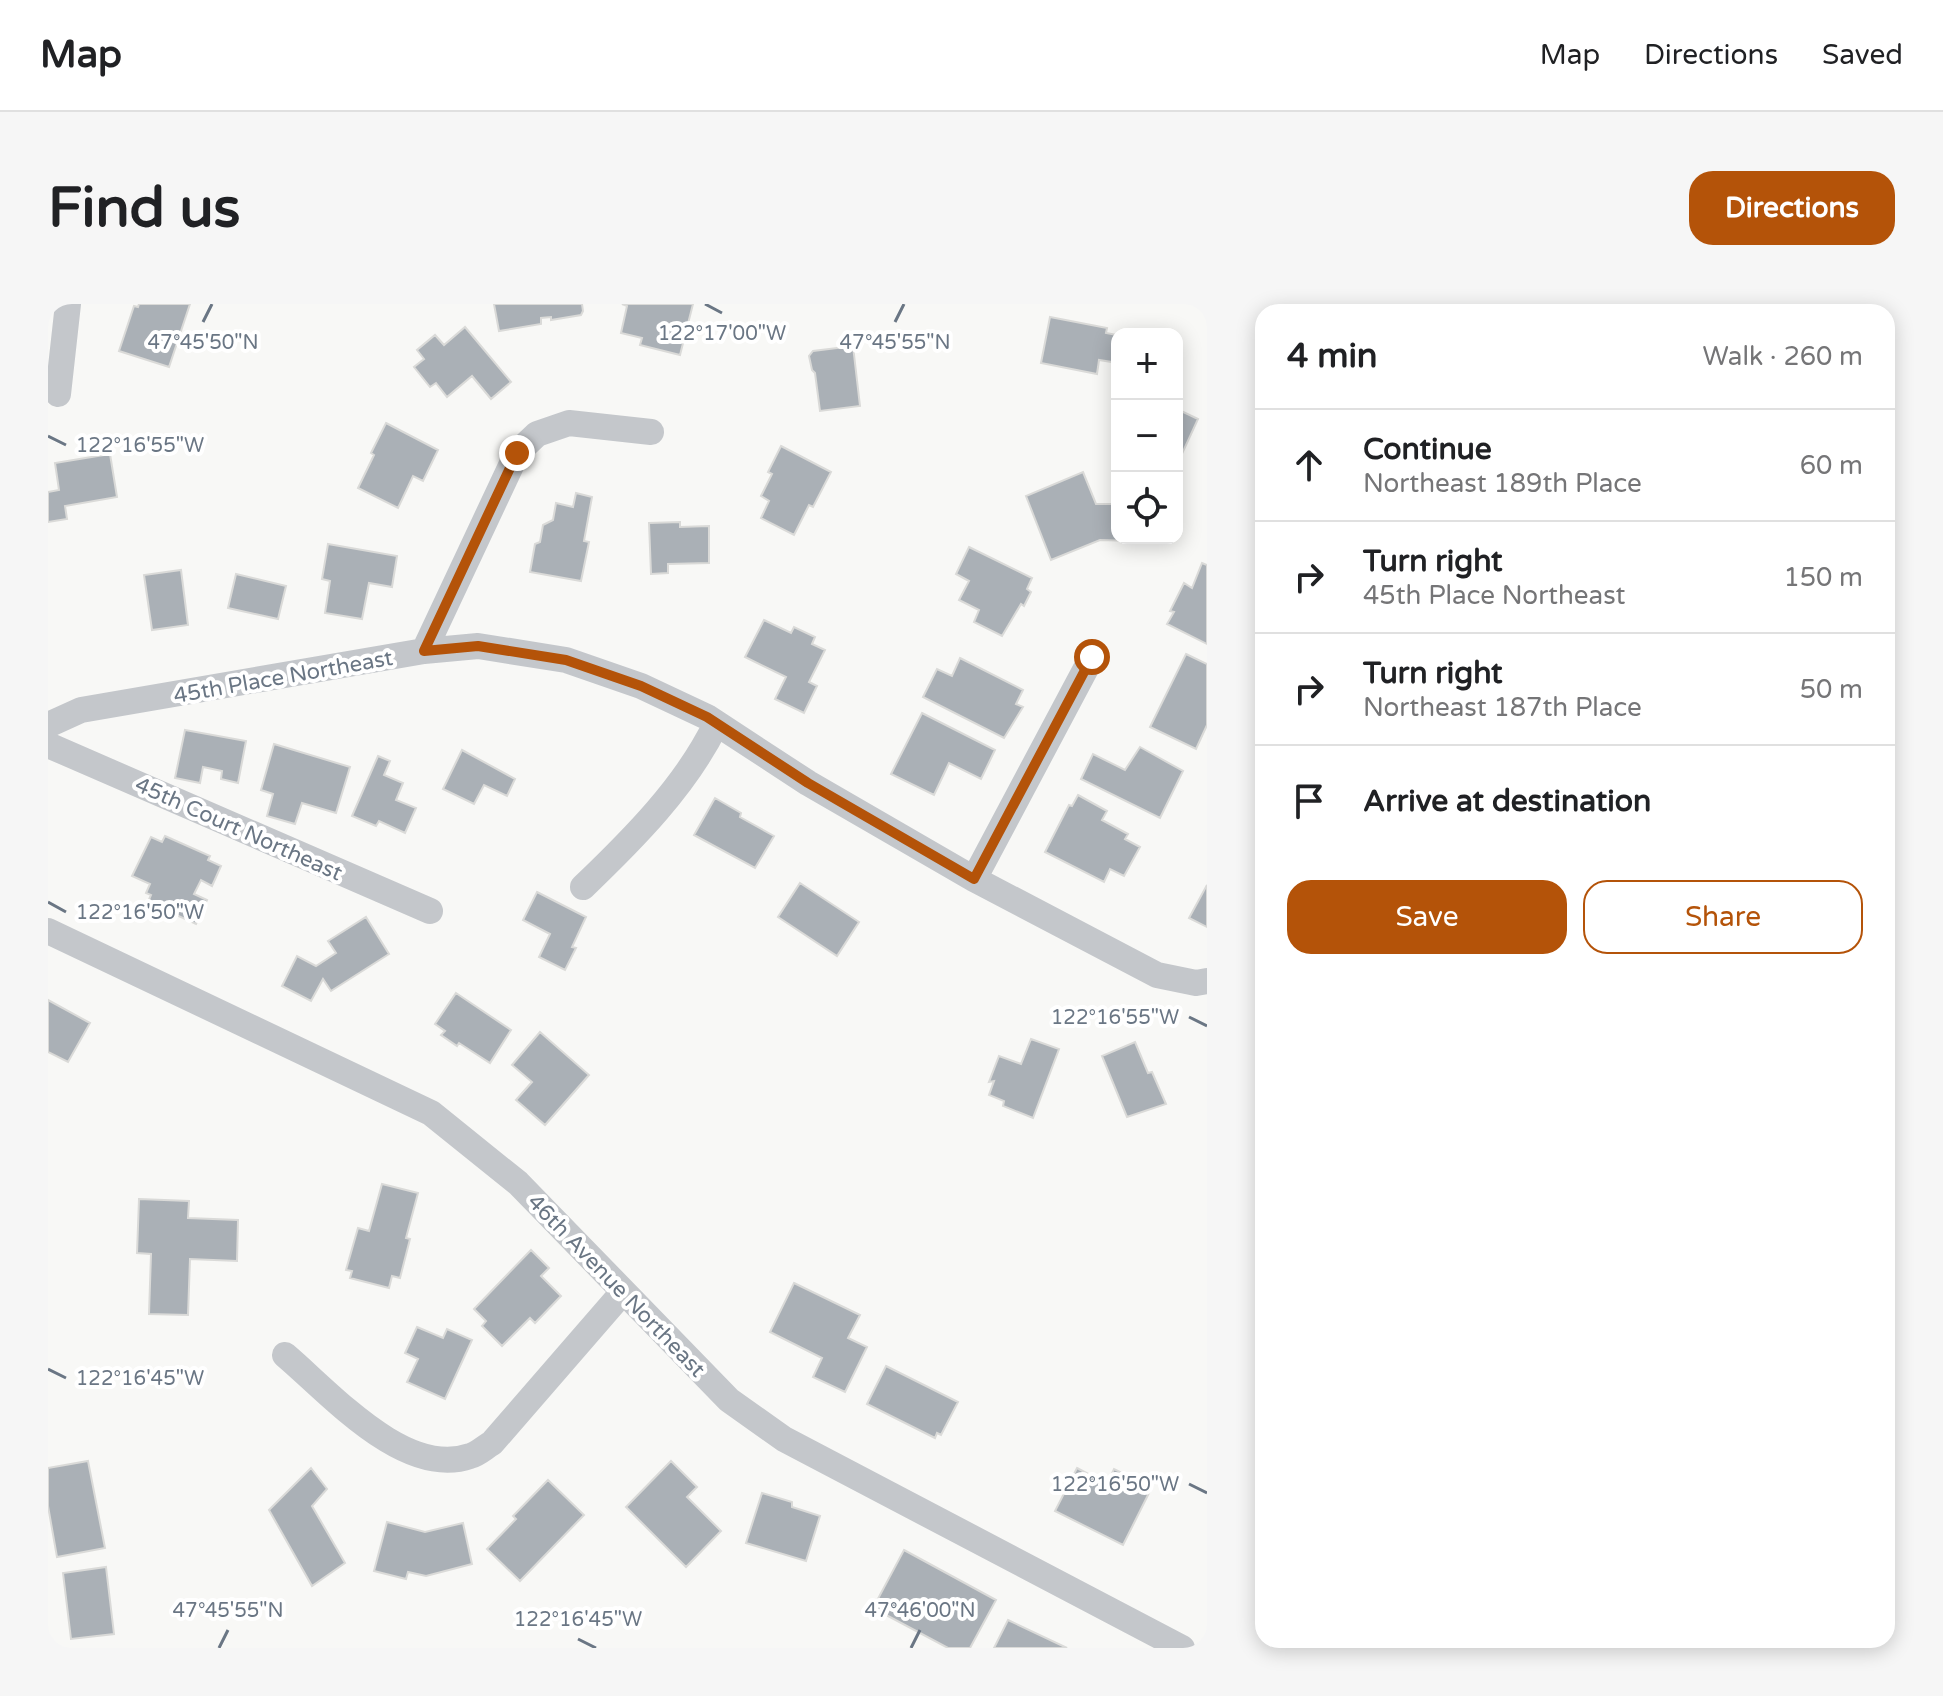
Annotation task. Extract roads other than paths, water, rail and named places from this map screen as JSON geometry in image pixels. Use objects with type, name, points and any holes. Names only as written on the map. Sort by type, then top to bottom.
[{"type":"street","points":[[58,394],[68,304]]},
{"type":"street","points":[[424,651],[517,453],[537,434],[569,423],[651,432]]},
{"type":"street","name":"45th Place Northeast","points":[[48,725],[81,710],[424,651],[478,646],[566,660],[641,686],[716,724],[808,783],[974,879],[1157,975],[1196,983],[1207,981]]},
{"type":"street","points":[[974,879],[1092,657]]},
{"type":"street","points":[[583,887],[625,846],[660,805],[703,751],[716,724]]},
{"type":"street","name":"45th Court Northeast","points":[[48,745],[430,911]]},
{"type":"street","name":"46th Avenue Northeast","points":[[48,931],[431,1113],[518,1183],[729,1400],[784,1439],[1182,1648]]},
{"type":"street","points":[[285,1355],[383,1439],[415,1453],[444,1460],[471,1456],[492,1443],[623,1292]]}]
